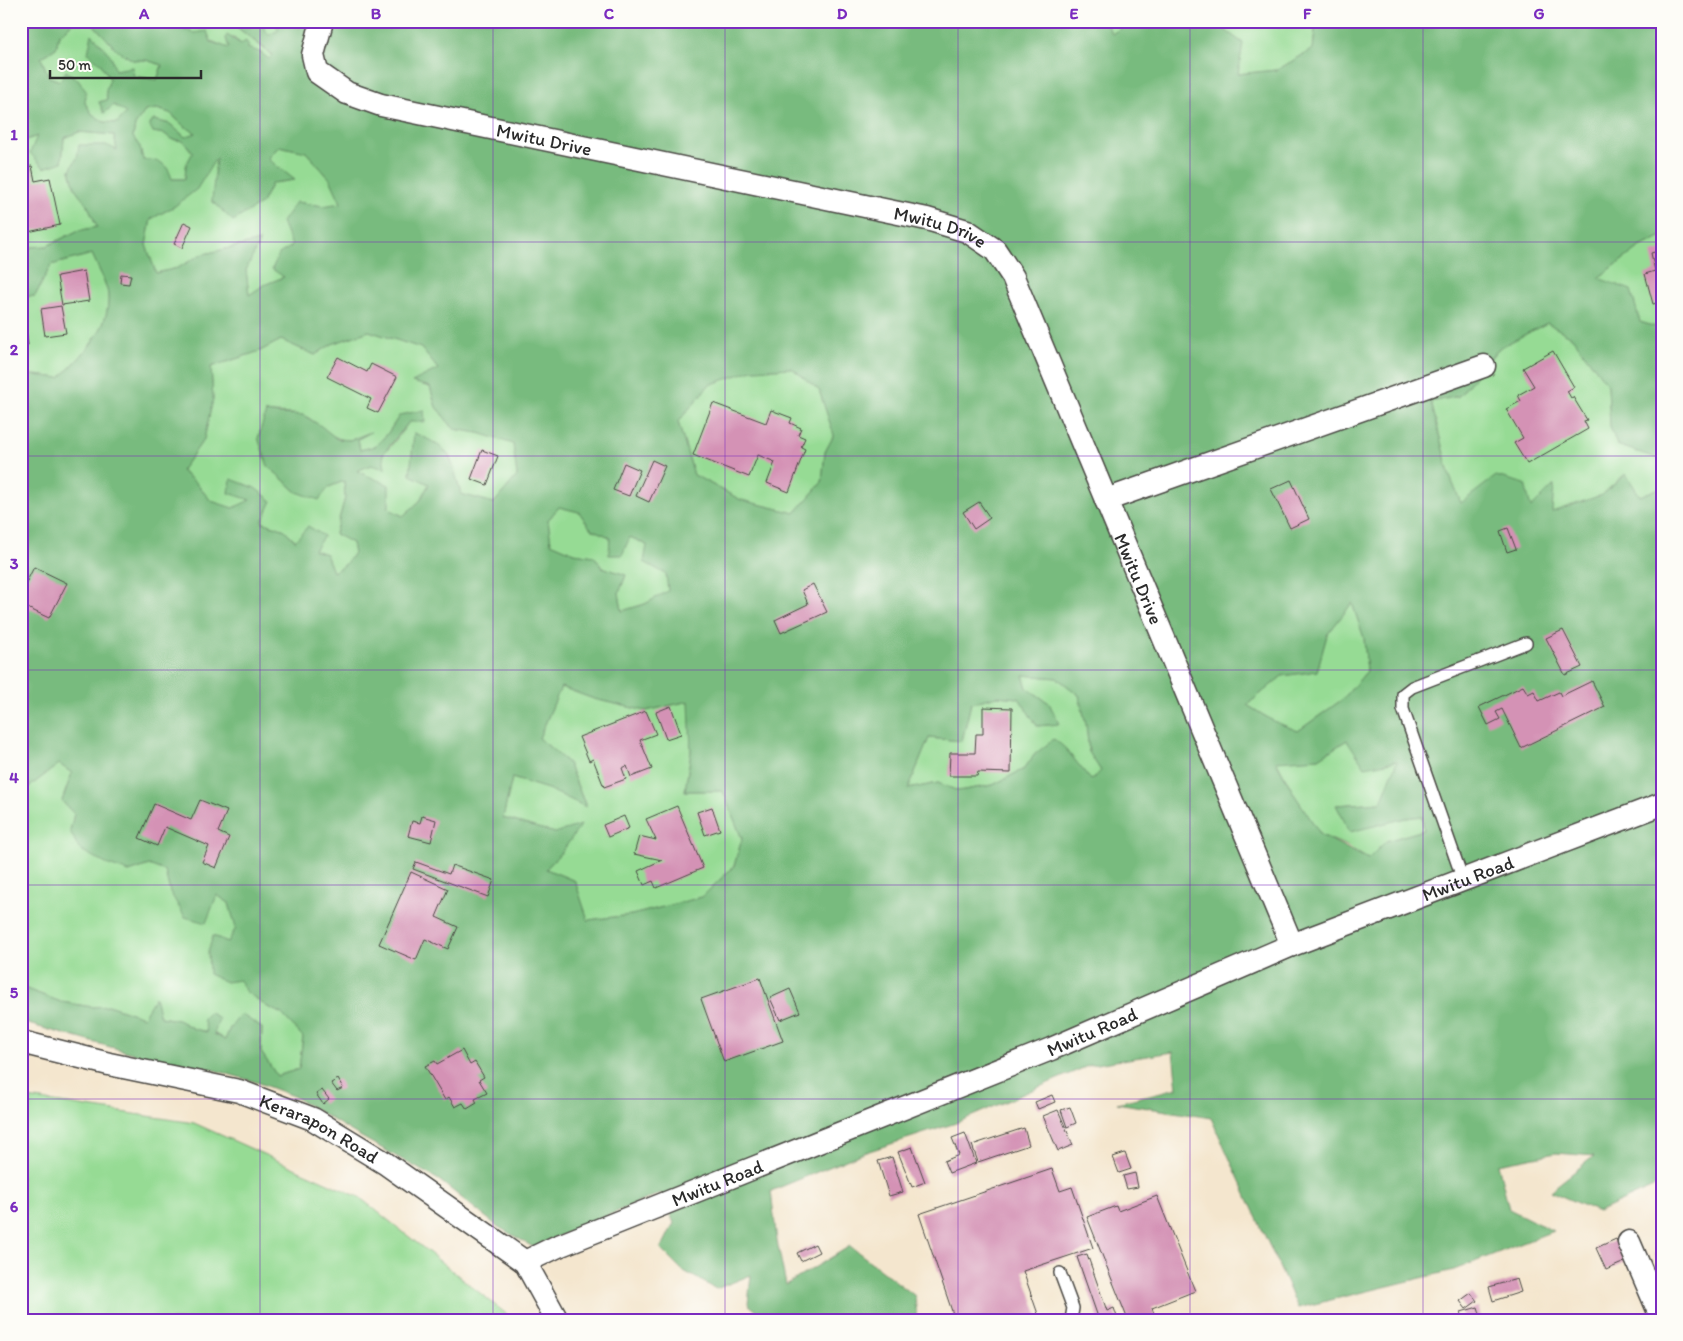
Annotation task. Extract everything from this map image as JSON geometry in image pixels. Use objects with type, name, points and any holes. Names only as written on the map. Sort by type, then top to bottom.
[{"type":"street","name":"Mwitu Drive","points":[[322,21],[313,55],[317,72],[347,93],[381,105],[927,219],[967,231],[995,250],[1013,277],[1292,945]]},
{"type":"street","points":[[1106,500],[1484,366]]},
{"type":"street","name":"Mwitu Road","points":[[525,1262],[556,1247],[1051,1048],[1292,945],[1662,804]]},
{"type":"street","name":"Kerarapon Road","points":[[21,1042],[109,1064],[239,1090],[313,1119],[384,1163],[525,1262],[557,1320]]},
{"type":"street","points":[[1629,1242],[1662,1319]]},
{"type":"lane","points":[[1463,880],[1403,709],[1403,694],[1412,687],[1526,643]]},
{"type":"lane","points":[[1060,1273],[1073,1308],[1071,1320]]},
{"type":"green space","points":[[21,21],[139,21],[159,24],[160,21],[179,21],[179,27],[194,33],[207,31],[211,42],[229,48],[227,35],[241,44],[246,41],[249,46],[247,48],[260,52],[269,59],[273,55],[229,21],[239,21],[245,27],[251,27],[251,21],[259,21],[269,35],[279,30],[273,21],[285,21],[300,28],[304,21],[1105,21],[1112,34],[1135,21],[1163,21],[1182,26],[1218,25],[1243,43],[1238,74],[1277,70],[1313,49],[1316,21],[1662,21],[1662,236],[1640,247],[1598,278],[1631,290],[1640,322],[1662,329],[1662,460],[1617,445],[1610,426],[1608,385],[1572,337],[1547,323],[1499,348],[1459,396],[1431,402],[1449,474],[1461,503],[1496,476],[1525,484],[1531,508],[1554,485],[1552,512],[1602,495],[1626,474],[1640,496],[1662,487],[1662,1183],[1598,1212],[1550,1191],[1594,1156],[1556,1153],[1498,1164],[1509,1209],[1553,1231],[1454,1270],[1298,1308],[1211,1118],[1117,1103],[1177,1088],[1173,1052],[1090,1065],[956,1123],[863,1153],[771,1191],[777,1241],[786,1285],[850,1246],[915,1296],[917,1320],[768,1320],[748,1304],[751,1275],[716,1289],[682,1270],[661,1249],[674,1223],[661,1193],[533,1247],[497,1226],[439,1180],[356,1134],[293,1096],[256,1082],[203,1067],[139,1055],[21,1022],[21,987],[61,1002],[92,1007],[111,1006],[143,1017],[155,997],[160,1017],[178,1020],[194,1029],[207,1032],[203,1019],[210,1012],[219,1019],[214,1034],[225,1040],[230,1028],[241,1014],[262,1028],[261,1052],[277,1076],[299,1069],[303,1037],[282,1014],[266,1006],[245,991],[240,980],[226,982],[209,974],[208,952],[213,936],[228,942],[236,928],[229,903],[217,895],[206,923],[185,917],[170,892],[165,871],[149,865],[129,872],[106,864],[79,849],[70,831],[74,814],[62,801],[72,773],[59,764],[21,793],[21,371],[26,374],[60,378],[86,351],[100,330],[108,307],[108,294],[92,254],[51,265],[35,296],[21,297],[21,251],[32,247],[47,246],[77,231],[97,227],[89,208],[75,188],[70,170],[77,158],[79,145],[106,145],[117,150],[114,135],[79,132],[64,138],[62,162],[44,168],[30,153],[37,136],[21,142],[21,101],[25,95],[21,96]],"holes":[[[73,23],[93,24],[118,51],[133,60],[146,60],[162,65],[157,80],[134,76],[132,67],[115,70],[111,56],[92,34],[88,53],[101,64],[110,79],[106,90],[107,100],[99,102],[104,113],[114,105],[126,113],[117,123],[104,122],[92,114],[85,103],[86,91],[78,80],[66,71],[60,81],[49,77],[41,58],[56,48],[59,35]],[[157,109],[170,113],[184,126],[196,133],[185,137],[170,124],[154,120],[149,124],[153,132],[165,134],[171,139],[183,141],[193,152],[186,165],[185,179],[172,179],[168,169],[162,163],[143,160],[140,147],[133,137],[135,125],[145,111]],[[279,146],[306,152],[330,179],[341,203],[323,206],[296,202],[282,222],[292,246],[279,254],[272,269],[284,277],[264,285],[249,295],[246,270],[260,241],[200,255],[178,268],[156,273],[146,245],[151,219],[175,206],[197,189],[216,158],[212,201],[233,221],[262,203],[272,183],[295,180],[268,159]],[[369,331],[421,348],[438,369],[412,382],[430,387],[436,407],[454,429],[479,433],[513,444],[517,476],[494,503],[461,494],[452,462],[448,455],[436,444],[414,433],[410,475],[429,484],[420,501],[403,516],[389,509],[389,485],[357,471],[371,465],[385,469],[383,454],[409,422],[425,422],[424,410],[400,415],[388,433],[376,446],[360,450],[358,439],[371,432],[350,440],[337,439],[303,415],[266,412],[258,438],[268,466],[297,492],[319,500],[329,487],[344,481],[345,498],[335,534],[352,543],[354,553],[345,565],[333,572],[326,554],[314,550],[324,536],[308,526],[295,541],[285,530],[262,522],[272,501],[255,488],[231,479],[229,493],[250,500],[233,508],[211,501],[195,482],[181,471],[204,439],[213,399],[211,367],[260,351],[281,340],[315,355],[332,344]],[[792,368],[819,390],[834,435],[825,452],[822,482],[795,513],[741,500],[694,475],[678,422],[709,385],[752,370]],[[559,507],[579,512],[591,529],[610,537],[609,555],[622,555],[630,537],[647,545],[644,562],[666,574],[668,591],[645,604],[622,611],[619,593],[626,575],[602,567],[594,556],[574,553],[551,543],[548,520]],[[1352,603],[1364,638],[1367,671],[1343,699],[1298,731],[1273,721],[1247,705],[1282,676],[1317,671],[1327,635]],[[1023,675],[1057,678],[1079,695],[1086,724],[1089,752],[1101,771],[1091,780],[1065,748],[1054,739],[1035,754],[1024,769],[993,785],[958,791],[938,783],[908,789],[929,738],[962,741],[971,703],[997,696],[1019,698],[1037,726],[1059,724],[1049,703],[1027,688]],[[561,687],[594,699],[646,711],[689,701],[691,752],[685,791],[723,791],[742,839],[734,866],[702,897],[632,915],[588,920],[575,881],[546,869],[564,849],[581,825],[555,833],[503,818],[512,778],[548,789],[586,807],[568,763],[539,738]],[[1347,740],[1365,767],[1397,761],[1381,802],[1336,805],[1350,832],[1406,818],[1422,816],[1424,830],[1386,841],[1368,859],[1321,835],[1294,794],[1276,761],[1319,758]]]},
{"type":"green space","points":[[179,21],[229,21],[273,56],[269,59],[246,48],[234,38],[226,38],[230,49],[179,27]]},
{"type":"green space","points":[[259,21],[273,21],[279,30],[269,36]]},
{"type":"green space","points":[[1105,21],[1135,21],[1112,34]]},
{"type":"green space","points":[[1163,21],[1266,21],[1279,28],[1283,21],[1316,21],[1313,49],[1277,70],[1237,74],[1242,43],[1218,25],[1182,26]]},
{"type":"green space","points":[[73,23],[93,24],[118,51],[133,60],[146,60],[162,65],[157,80],[115,70],[88,53],[101,64],[110,79],[106,90],[107,100],[99,102],[104,113],[114,105],[127,113],[117,123],[104,122],[92,114],[85,103],[78,80],[66,71],[60,81],[49,77],[41,58],[56,48],[59,35]]},
{"type":"green space","points":[[157,109],[170,113],[184,126],[197,133],[185,137],[170,124],[154,120],[153,132],[165,134],[171,139],[183,141],[193,153],[186,165],[185,179],[172,179],[152,160],[143,160],[140,147],[133,137],[135,125],[145,111]]},
{"type":"green space","points":[[79,132],[114,135],[117,150],[77,158],[70,170],[75,188],[89,208],[97,227],[77,231],[47,246],[32,247],[21,251],[21,142],[37,136],[62,162],[64,138]]},
{"type":"green space","points":[[279,146],[306,152],[330,179],[342,204],[323,206],[296,202],[293,246],[279,254],[284,277],[264,285],[249,296],[246,270],[259,241],[200,255],[178,268],[156,273],[146,245],[151,219],[175,206],[216,157],[262,203],[272,183],[294,180],[268,159]]},
{"type":"green space","points":[[1662,236],[1662,329],[1640,322],[1598,278],[1640,247]]},
{"type":"green space","points":[[92,254],[108,294],[108,307],[100,330],[86,351],[60,378],[26,374],[21,371],[21,297],[35,296],[51,265]]},
{"type":"green space","points":[[1547,323],[1572,337],[1608,385],[1610,426],[1617,445],[1662,460],[1662,487],[1640,496],[1625,474],[1602,495],[1551,513],[1554,486],[1531,508],[1461,504],[1449,474],[1431,402],[1459,396],[1499,348]]},
{"type":"green space","points":[[369,331],[421,348],[438,369],[413,382],[430,387],[436,407],[454,429],[479,433],[513,443],[517,476],[494,503],[460,494],[450,456],[415,433],[410,474],[429,484],[420,501],[403,516],[389,509],[357,471],[381,456],[398,437],[409,422],[400,415],[388,433],[376,446],[360,450],[358,439],[367,434],[348,440],[342,439],[331,434],[305,416],[266,412],[268,466],[297,492],[329,487],[344,481],[345,498],[335,533],[352,543],[354,553],[345,565],[333,572],[326,554],[314,550],[323,536],[296,541],[285,530],[262,522],[251,500],[233,509],[211,501],[195,482],[181,471],[204,439],[213,399],[211,367],[260,351],[281,340],[315,355],[332,344]]},
{"type":"green space","points":[[792,368],[819,390],[834,435],[825,452],[822,482],[795,513],[741,500],[694,475],[678,422],[708,385],[752,370]]},
{"type":"green space","points":[[559,507],[579,512],[591,529],[610,537],[609,554],[630,537],[647,545],[666,574],[669,591],[645,604],[622,611],[619,593],[626,575],[602,567],[594,556],[574,553],[551,543],[548,520]]},
{"type":"green space","points":[[1352,603],[1364,638],[1367,671],[1343,699],[1298,731],[1273,721],[1247,705],[1282,676],[1317,671],[1327,635]]},
{"type":"green space","points":[[1023,675],[1057,678],[1079,695],[1086,724],[1089,752],[1101,771],[1091,781],[1065,748],[1035,754],[1024,769],[993,785],[958,791],[938,783],[908,789],[929,738],[962,741],[971,703],[997,696],[1019,698],[1037,726],[1058,724],[1049,703],[1027,688]]},
{"type":"green space","points":[[561,687],[594,699],[646,711],[690,701],[691,752],[685,791],[723,791],[742,839],[734,866],[702,897],[632,915],[588,920],[575,881],[546,869],[564,849],[555,833],[503,818],[512,778],[548,789],[586,806],[568,763],[539,738]]},
{"type":"green space","points":[[1347,740],[1398,761],[1381,802],[1337,805],[1406,818],[1422,816],[1424,830],[1386,841],[1368,859],[1347,846],[1321,835],[1294,794],[1276,760],[1319,758]]},
{"type":"green space","points":[[59,764],[72,773],[62,801],[74,814],[70,831],[129,872],[149,865],[165,871],[170,892],[217,895],[229,903],[236,928],[228,942],[213,936],[240,980],[266,1006],[282,1014],[303,1036],[299,1069],[277,1076],[261,1052],[262,1028],[230,1028],[225,1040],[214,1033],[194,1029],[178,1020],[160,1017],[155,998],[143,1017],[111,1006],[92,1007],[61,1002],[21,987],[21,793]]},
{"type":"green space","points":[[21,1097],[194,1123],[359,1197],[514,1320],[21,1320]]},
{"type":"building","points":[[32,166],[35,181],[50,178],[60,225],[28,232],[21,209],[21,168]]},
{"type":"building","points":[[184,222],[192,226],[182,248],[174,244]]},
{"type":"building","points":[[1662,250],[1662,302],[1653,304],[1645,274],[1655,271],[1651,253]]},
{"type":"building","points":[[84,271],[89,301],[62,305],[57,276]]},
{"type":"building","points":[[121,274],[131,275],[129,284],[120,283]]},
{"type":"building","points":[[61,306],[66,333],[45,336],[41,309]]},
{"type":"building","points":[[21,312],[24,312],[28,345],[21,346]]},
{"type":"building","points":[[1553,351],[1574,387],[1567,391],[1571,398],[1573,397],[1587,420],[1584,421],[1588,429],[1527,464],[1514,443],[1523,438],[1506,409],[1521,401],[1518,395],[1534,386],[1523,368]]},
{"type":"building","points":[[338,357],[367,372],[371,364],[397,377],[378,413],[367,408],[371,399],[327,377]]},
{"type":"building","points":[[713,403],[766,423],[771,410],[792,418],[790,423],[801,428],[798,435],[805,438],[801,447],[805,449],[789,492],[767,483],[775,462],[758,455],[749,477],[693,455]]},
{"type":"building","points":[[482,450],[498,456],[487,485],[471,479]]},
{"type":"building","points":[[652,460],[665,466],[649,502],[636,496]]},
{"type":"building","points":[[624,463],[640,470],[629,496],[613,490]]},
{"type":"building","points":[[1291,480],[1309,519],[1290,528],[1271,489]]},
{"type":"building","points":[[979,502],[990,518],[974,529],[963,512]]},
{"type":"building","points":[[1508,528],[1516,549],[1507,552],[1500,531]]},
{"type":"building","points":[[34,567],[67,583],[49,618],[21,605],[21,593]]},
{"type":"building","points":[[813,584],[827,612],[781,633],[775,620],[808,604],[802,590]]},
{"type":"building","points":[[1563,630],[1582,667],[1565,675],[1546,638]]},
{"type":"building","points":[[1592,681],[1605,707],[1521,748],[1502,709],[1496,712],[1500,719],[1488,725],[1479,707],[1523,686],[1528,694],[1534,691],[1539,701],[1559,692],[1561,696]]},
{"type":"building","points":[[671,706],[681,734],[666,739],[656,712]]},
{"type":"building","points":[[983,707],[1012,708],[1011,773],[978,772],[977,776],[949,776],[950,753],[975,753],[976,734],[983,734]]},
{"type":"building","points":[[646,711],[656,734],[640,740],[652,769],[631,777],[627,766],[622,768],[626,779],[604,787],[593,759],[589,761],[579,737]]},
{"type":"building","points":[[200,800],[227,811],[218,832],[229,837],[216,868],[202,862],[209,846],[165,827],[157,846],[139,838],[154,804],[191,820]]},
{"type":"building","points":[[677,806],[703,868],[656,888],[653,881],[644,885],[638,871],[662,860],[634,854],[639,836],[656,840],[646,819]]},
{"type":"building","points":[[712,807],[720,830],[705,835],[697,812]]},
{"type":"building","points":[[422,816],[436,820],[431,842],[408,836],[412,821],[420,823]]},
{"type":"building","points":[[624,816],[629,828],[608,837],[603,825]]},
{"type":"building","points":[[416,862],[449,874],[452,865],[494,880],[488,897],[413,869]]},
{"type":"building","points":[[411,872],[448,889],[436,917],[458,927],[448,949],[425,939],[416,960],[379,944]]},
{"type":"building","points":[[760,978],[783,1041],[724,1062],[701,999]]},
{"type":"building","points":[[790,989],[800,1012],[780,1020],[770,998]]},
{"type":"building","points":[[462,1050],[470,1065],[475,1062],[484,1077],[479,1080],[487,1093],[475,1099],[477,1103],[467,1109],[463,1103],[455,1107],[449,1097],[445,1100],[425,1066],[435,1061],[437,1064]]},
{"type":"building","points":[[338,1079],[343,1088],[337,1091],[331,1083]]},
{"type":"building","points":[[322,1090],[329,1099],[323,1104],[316,1094]]},
{"type":"building","points":[[1052,1095],[1055,1102],[1038,1109],[1035,1102]]},
{"type":"building","points":[[1070,1107],[1076,1123],[1067,1127],[1061,1110]]},
{"type":"building","points":[[1058,1110],[1073,1145],[1058,1151],[1043,1116]]},
{"type":"building","points":[[1024,1128],[1029,1145],[978,1162],[972,1145]]},
{"type":"building","points":[[965,1133],[976,1163],[949,1173],[944,1161],[959,1155],[952,1138]]},
{"type":"building","points":[[912,1147],[925,1182],[912,1187],[898,1152]]},
{"type":"building","points":[[1125,1153],[1131,1169],[1119,1173],[1113,1157]]},
{"type":"building","points":[[892,1157],[903,1192],[889,1196],[878,1161]]},
{"type":"building","points":[[1052,1169],[1060,1191],[1072,1187],[1093,1248],[1023,1271],[1039,1317],[1032,1320],[955,1320],[919,1214]]},
{"type":"building","points":[[1135,1173],[1138,1187],[1127,1189],[1123,1176]]},
{"type":"building","points":[[1157,1196],[1195,1291],[1152,1308],[1156,1320],[1128,1320],[1087,1217],[1116,1206],[1118,1211]]},
{"type":"building","points":[[1616,1239],[1627,1261],[1606,1270],[1596,1248]]},
{"type":"building","points":[[815,1244],[819,1252],[801,1261],[797,1253]]},
{"type":"building","points":[[1662,1251],[1662,1284],[1655,1287],[1648,1273],[1661,1267],[1655,1254]]},
{"type":"building","points":[[1087,1254],[1107,1311],[1114,1308],[1118,1320],[1099,1320],[1077,1257]]},
{"type":"building","points":[[1517,1279],[1521,1292],[1493,1301],[1489,1287]]},
{"type":"building","points":[[1471,1293],[1477,1301],[1466,1309],[1460,1301]]},
{"type":"building","points":[[1478,1307],[1482,1320],[1464,1320],[1461,1312]]}]
